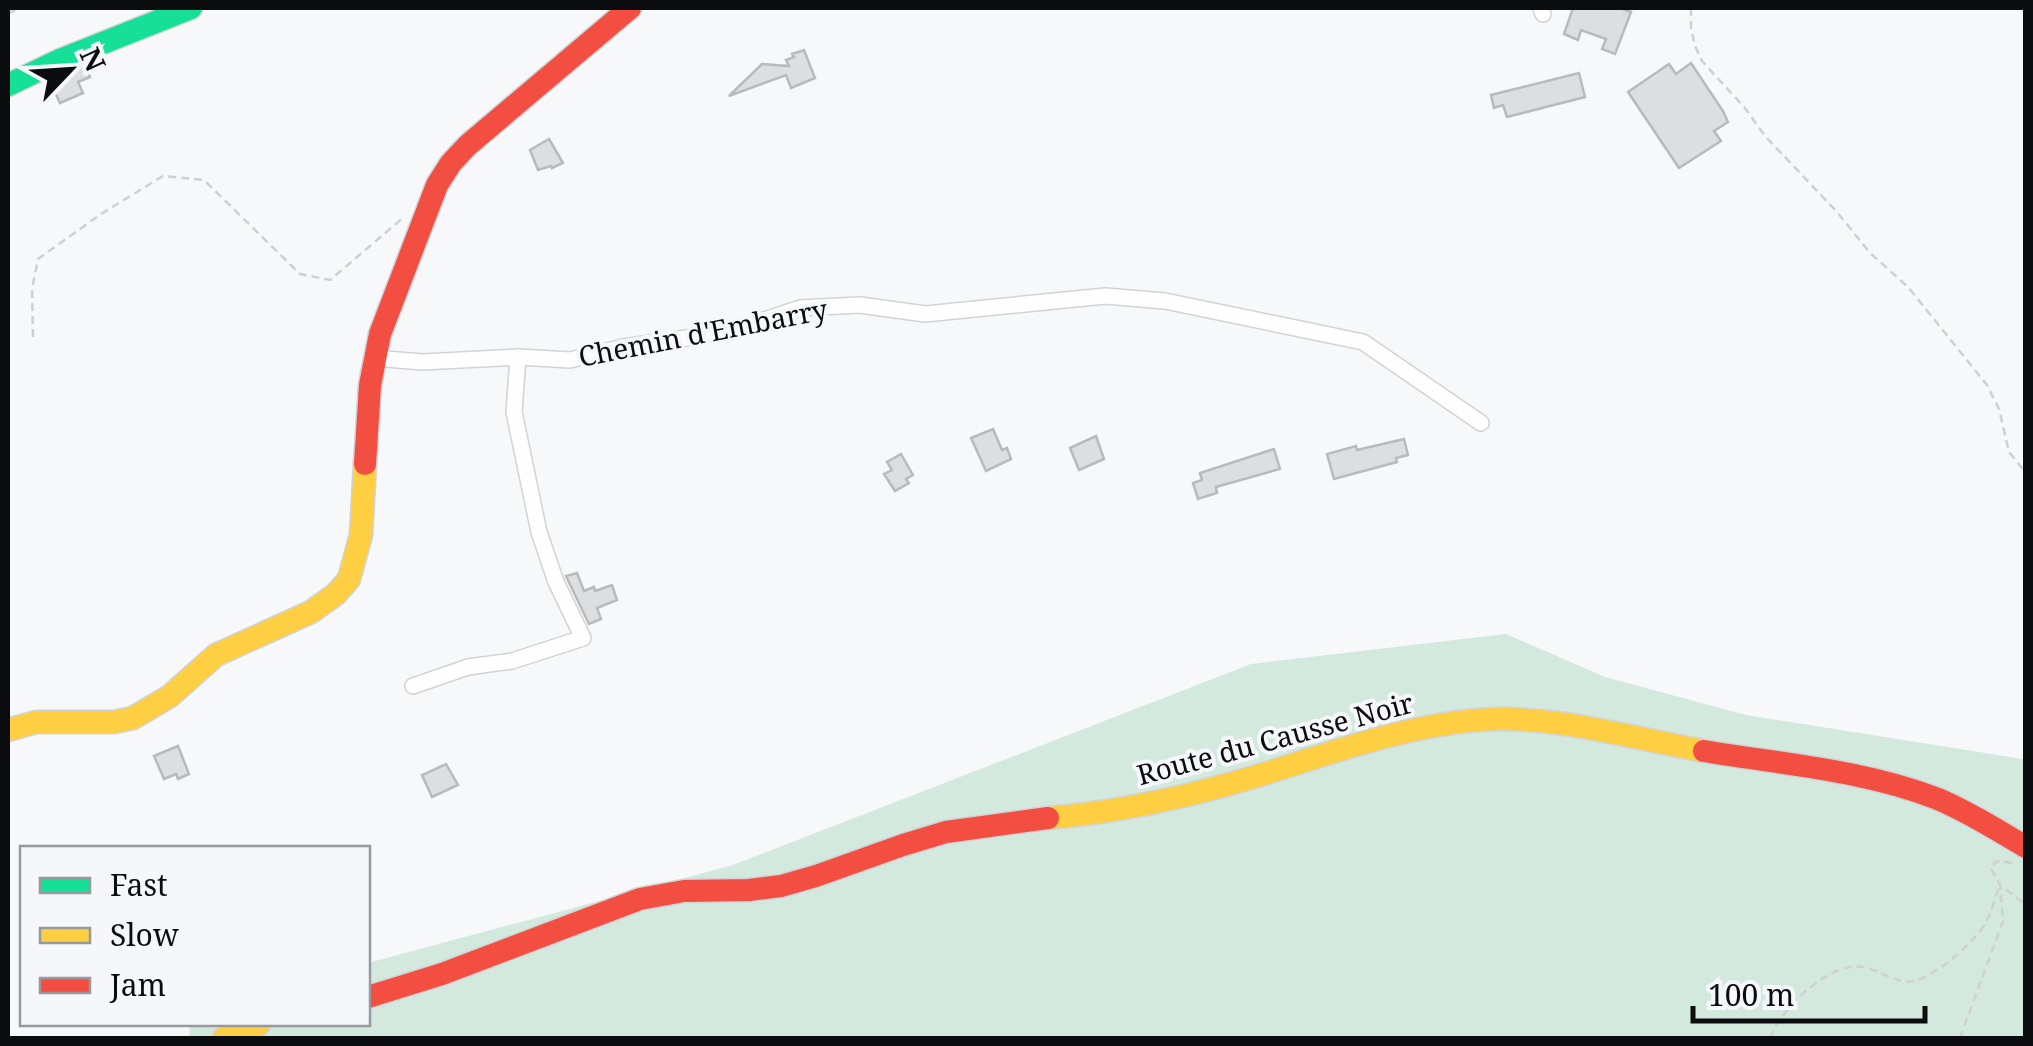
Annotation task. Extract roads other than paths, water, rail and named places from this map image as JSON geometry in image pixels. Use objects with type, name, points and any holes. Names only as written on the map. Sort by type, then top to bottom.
[{"type":"street","points":[[8,85],[191,8]]},
{"type":"street","points":[[8,730],[36,722],[114,722],[133,718],[170,696],[216,655],[310,612],[336,594],[349,579],[360,535],[374,358],[437,185],[468,144],[630,8]]},
{"type":"street","name":"Chemin d'Embarry","points":[[374,358],[422,362],[570,360],[623,347],[728,332],[800,308],[860,306],[926,314],[1106,296],[1165,301],[1363,342],[1481,423]]},
{"type":"street","points":[[413,686],[468,667],[512,661],[583,638],[556,582],[540,532],[514,412],[518,358]]},
{"type":"street","name":"Route du Causse Noir","points":[[370,996],[654,895],[777,888],[921,838],[1178,799],[1398,734],[1456,722],[1562,723],[1874,780],[1929,796],[1982,820],[2025,847]]},
{"type":"street","points":[[224,1038],[254,1026]]}]
